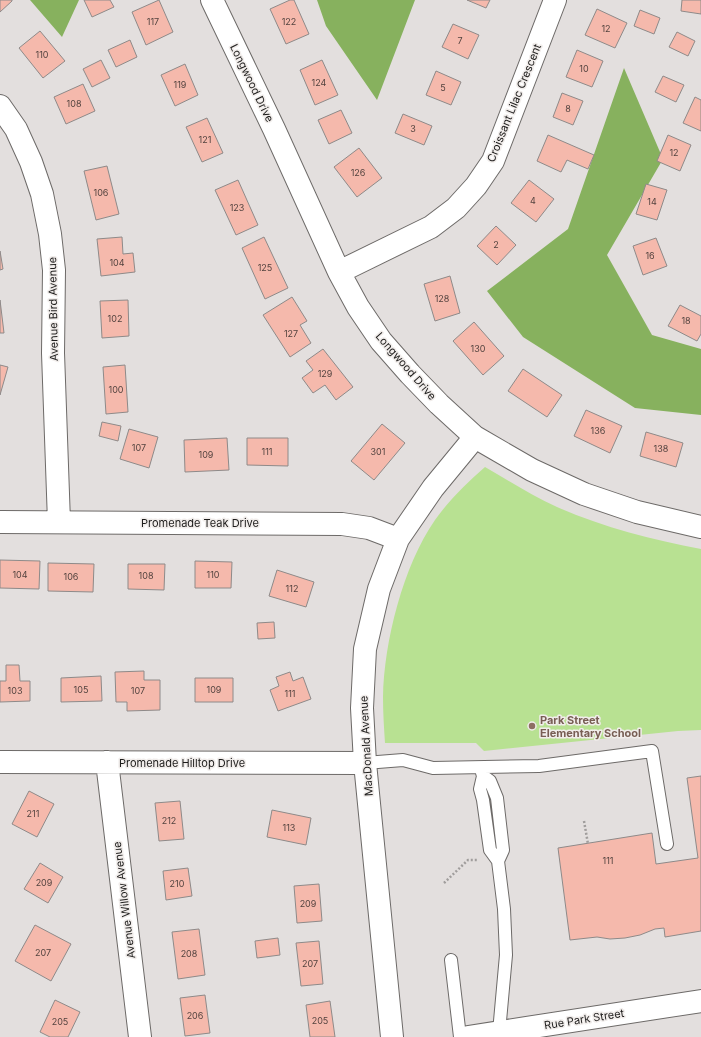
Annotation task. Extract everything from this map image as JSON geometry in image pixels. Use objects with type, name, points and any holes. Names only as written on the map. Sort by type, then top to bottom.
[{"type":"street","name":"Longwood Drive","points":[[212,0],[340,272],[358,307],[381,341],[410,374],[439,404],[475,437],[532,470],[584,494],[637,512],[701,527]]},
{"type":"street","name":"Croissant Lilac Crescent","points":[[340,272],[431,228],[456,208],[476,186],[493,160],[555,0]]},
{"type":"street","name":"Avenue Bird Avenue","points":[[0,106],[16,130],[31,162],[42,194],[50,234],[54,270],[53,353],[59,522]]},
{"type":"street","name":"MacDonald Avenue","points":[[392,1037],[365,763],[362,708],[365,649],[379,588],[398,540],[433,488],[475,437]]},
{"type":"street","name":"Promenade Teak Drive","points":[[0,522],[342,524],[369,528],[398,540]]},
{"type":"street","name":"Promenade Hilltop Drive","points":[[0,762],[365,763]]},
{"type":"street","name":"Avenue Willow Avenue","points":[[107,762],[140,1037]]},
{"type":"street","name":"Rue Park Street","points":[[468,1037],[701,1001]]},
{"type":"lane","points":[[365,763],[403,760],[433,768],[482,772],[652,751],[667,844]]},
{"type":"lane","points":[[482,772],[490,781],[497,798],[503,850],[498,862],[504,909],[506,955],[499,1032]]},
{"type":"lane","points":[[451,960],[460,1037]]},
{"type":"path","points":[[584,821],[588,844]]},
{"type":"path","points":[[444,883],[468,860]]},
{"type":"green space","points":[[30,0],[79,0],[62,37]]},
{"type":"green space","points":[[317,0],[415,0],[377,100],[326,26]]},
{"type":"green space","points":[[624,68],[663,159],[607,255],[652,335],[701,349],[701,415],[635,408],[523,337],[487,291],[568,229]]},
{"type":"green space","points":[[485,467],[538,498],[592,521],[628,532],[701,549],[701,730],[678,731],[484,751],[476,743],[385,743],[383,703],[384,675],[391,629],[405,582],[414,559],[435,520],[458,492]]},
{"type":"building","points":[[0,0],[12,0],[12,1],[0,12]]},
{"type":"building","points":[[84,0],[110,0],[114,7],[92,17]]},
{"type":"building","points":[[159,0],[173,32],[146,45],[132,12]]},
{"type":"building","points":[[290,0],[294,0],[309,34],[286,44],[270,9]]},
{"type":"building","points":[[467,0],[490,0],[486,8]]},
{"type":"building","points":[[682,0],[701,0],[701,14],[681,11]]},
{"type":"building","points":[[597,9],[627,23],[615,48],[585,35]]},
{"type":"building","points":[[640,10],[660,18],[654,34],[634,26]]},
{"type":"building","points":[[453,24],[479,35],[468,59],[442,47]]},
{"type":"building","points":[[40,31],[65,61],[43,78],[19,48]]},
{"type":"building","points":[[677,32],[695,41],[688,56],[669,47]]},
{"type":"building","points":[[130,40],[137,57],[116,67],[108,50]]},
{"type":"building","points":[[577,50],[603,61],[592,87],[566,77]]},
{"type":"building","points":[[101,60],[110,78],[92,87],[83,69]]},
{"type":"building","points":[[322,60],[338,95],[315,105],[300,70]]},
{"type":"building","points":[[185,64],[198,95],[175,106],[161,75]]},
{"type":"building","points":[[436,71],[461,82],[451,105],[426,95]]},
{"type":"building","points":[[663,76],[684,85],[676,102],[655,92]]},
{"type":"building","points":[[83,84],[95,111],[66,124],[54,97]]},
{"type":"building","points":[[562,93],[583,101],[573,125],[553,117]]},
{"type":"building","points":[[695,97],[701,100],[701,131],[683,123]]},
{"type":"building","points":[[341,110],[352,133],[329,144],[318,120]]},
{"type":"building","points":[[403,114],[432,126],[424,145],[395,133]]},
{"type":"building","points":[[207,118],[223,153],[202,162],[186,127]]},
{"type":"building","points":[[548,135],[594,155],[588,169],[567,160],[561,172],[537,161]]},
{"type":"building","points":[[668,135],[691,145],[680,171],[657,161]]},
{"type":"building","points":[[359,148],[382,178],[357,197],[334,167]]},
{"type":"building","points":[[107,166],[119,214],[96,220],[84,171]]},
{"type":"building","points":[[238,180],[258,225],[236,235],[215,190]]},
{"type":"building","points":[[529,180],[554,199],[536,222],[511,203]]},
{"type":"building","points":[[646,184],[667,190],[657,220],[636,214]]},
{"type":"building","points":[[496,226],[516,245],[497,265],[477,246]]},
{"type":"building","points":[[122,237],[123,254],[133,253],[135,272],[101,276],[97,239]]},
{"type":"building","points":[[264,237],[288,288],[265,299],[242,248]]},
{"type":"building","points":[[656,238],[667,266],[643,275],[633,246]]},
{"type":"building","points":[[0,251],[3,269],[0,270]]},
{"type":"building","points":[[450,276],[460,313],[435,321],[424,284]]},
{"type":"building","points":[[292,297],[307,321],[300,325],[311,343],[290,357],[263,315]]},
{"type":"building","points":[[0,300],[4,333],[0,333]]},
{"type":"building","points":[[128,300],[129,336],[102,338],[100,301]]},
{"type":"building","points":[[680,305],[701,316],[701,334],[697,341],[668,326]]},
{"type":"building","points":[[474,322],[504,356],[483,375],[453,341]]},
{"type":"building","points":[[323,349],[353,387],[336,400],[325,385],[313,393],[302,378],[313,370],[306,361]]},
{"type":"building","points":[[0,365],[8,367],[0,395]]},
{"type":"building","points":[[125,365],[128,412],[106,414],[103,367]]},
{"type":"building","points":[[523,369],[562,395],[547,417],[508,391]]},
{"type":"building","points":[[586,410],[622,426],[610,453],[574,436]]},
{"type":"building","points":[[102,422],[121,426],[118,441],[99,436]]},
{"type":"building","points":[[382,424],[405,443],[374,480],[351,461]]},
{"type":"building","points":[[129,429],[158,437],[149,468],[120,459]]},
{"type":"building","points":[[646,432],[683,443],[676,467],[640,456]]},
{"type":"building","points":[[227,438],[229,470],[185,472],[184,440]]},
{"type":"building","points":[[247,438],[288,438],[288,466],[247,465]]},
{"type":"building","points":[[0,560],[40,561],[39,589],[0,588]]},
{"type":"building","points":[[195,561],[232,562],[231,588],[195,588]]},
{"type":"building","points":[[48,563],[94,564],[93,592],[48,591]]},
{"type":"building","points":[[128,564],[165,564],[164,590],[128,589]]},
{"type":"building","points":[[277,570],[314,582],[306,607],[269,596]]},
{"type":"building","points":[[274,622],[275,638],[258,639],[257,623]]},
{"type":"building","points":[[6,665],[19,665],[20,681],[30,681],[30,701],[0,702],[0,681],[6,681]]},
{"type":"building","points":[[144,671],[144,680],[160,680],[160,710],[127,711],[127,702],[116,702],[115,672]]},
{"type":"building","points":[[290,672],[293,681],[303,677],[311,699],[278,711],[270,690],[279,686],[276,677]]},
{"type":"building","points":[[101,676],[102,701],[61,702],[61,678]]},
{"type":"building","points":[[195,678],[233,678],[233,702],[195,702]]},
{"type":"building","points":[[701,776],[701,931],[665,937],[664,928],[655,929],[640,935],[625,938],[610,939],[597,937],[570,940],[558,848],[652,833],[656,864],[698,858],[687,778]]},
{"type":"building","points":[[29,791],[54,804],[37,837],[12,824]]},
{"type":"building","points":[[180,801],[184,839],[159,841],[155,803]]},
{"type":"building","points":[[272,810],[311,818],[306,845],[267,837]]},
{"type":"building","points":[[40,863],[63,877],[48,903],[24,889]]},
{"type":"building","points":[[188,868],[192,896],[166,900],[163,871]]},
{"type":"building","points":[[319,884],[322,921],[297,923],[294,886]]},
{"type":"building","points":[[35,925],[71,944],[51,981],[15,961]]},
{"type":"building","points":[[199,929],[205,975],[178,979],[172,932]]},
{"type":"building","points":[[278,938],[280,955],[257,958],[255,941]]},
{"type":"building","points":[[319,941],[323,984],[301,986],[296,943]]},
{"type":"building","points":[[205,995],[210,1033],[185,1036],[180,998]]},
{"type":"building","points":[[55,1000],[80,1012],[68,1037],[50,1037],[40,1032]]},
{"type":"building","points":[[330,1001],[335,1037],[310,1037],[306,1005]]},
{"type":"place","name":"Park Street Elementary School","points":[[532,726]]}]
